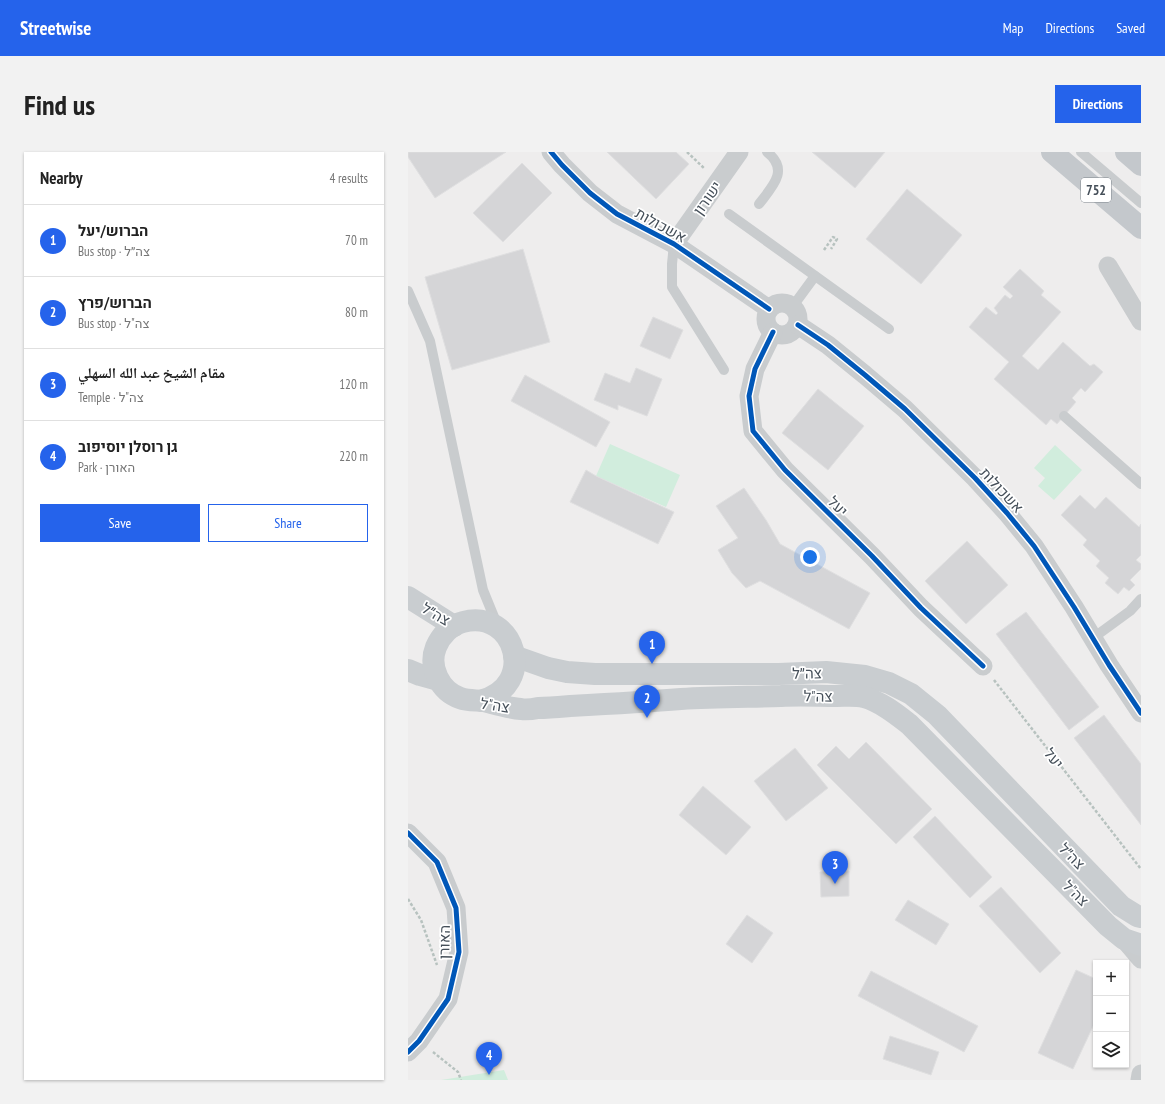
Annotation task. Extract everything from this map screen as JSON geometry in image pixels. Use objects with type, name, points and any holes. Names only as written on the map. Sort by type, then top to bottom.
[{"type":"main road","name":"752","points":[[1052,152],[1141,228]]},
{"type":"main road","points":[[1126,152],[1141,165]]},
{"type":"main road","name":"צה״ל","points":[[408,597],[463,623],[481,621],[490,624],[498,628],[504,634],[511,644],[514,656],[548,668],[566,672],[595,674],[779,674],[826,672],[865,676],[889,683],[912,694],[937,715],[1121,906],[1133,914],[1141,917]]},
{"type":"main road","points":[[438,680],[434,666],[434,653],[444,634],[463,623]]},
{"type":"main road","points":[[480,701],[496,694],[509,682],[514,665],[514,656]]},
{"type":"main road","name":"צה\"ל","points":[[408,670],[438,680],[446,690],[456,697],[522,709],[692,698],[799,695],[864,697],[896,714],[909,724],[1108,926],[1133,942]]},
{"type":"street","name":"אשכולות","points":[[551,152],[595,197],[618,214],[674,244],[769,309]]},
{"type":"street","name":"ישורון","points":[[674,244],[739,152]]},
{"type":"street","points":[[1108,266],[1141,321]]},
{"type":"street","points":[[783,302],[793,306],[798,315],[798,325],[793,331],[783,335],[777,334],[769,329],[766,324],[766,318],[769,309],[773,305],[783,302]]},
{"type":"street","name":"אשכולות","points":[[798,325],[828,345],[905,409],[1007,513],[1034,546],[1074,607],[1108,665],[1141,713]]},
{"type":"street","name":"יעל","points":[[773,332],[755,369],[749,396],[753,431],[785,470],[872,556],[921,608],[984,666]]},
{"type":"street","name":"האורן","points":[[408,833],[436,862],[456,908],[459,952],[448,999],[413,1047]]},
{"type":"street","points":[[1133,942],[1141,959]]},
{"type":"street","points":[[1140,1080],[1141,1074]]},
{"type":"lane","points":[[759,204],[772,188],[777,177],[778,166],[773,157],[767,152]]},
{"type":"lane","points":[[1081,152],[1141,203]]},
{"type":"lane","points":[[729,214],[889,329]]},
{"type":"lane","points":[[674,244],[672,287],[724,370]]},
{"type":"lane","points":[[793,306],[815,276]]},
{"type":"lane","points":[[408,290],[430,341],[483,590],[494,617],[504,634]]},
{"type":"lane","points":[[1064,416],[1141,484]]},
{"type":"lane","points":[[1093,638],[1130,611],[1141,599]]},
{"type":"lane","points":[[463,623],[484,616],[490,605]]},
{"type":"path","points":[[687,152],[718,182]]},
{"type":"path","points":[[824,250],[833,237],[837,239],[831,249]]},
{"type":"path","points":[[408,899],[422,920],[439,970]]},
{"type":"path","points":[[413,1047],[458,1072],[461,1080]]},
{"type":"green space","points":[[610,444],[680,475],[666,507],[596,476]]},
{"type":"green space","points":[[1055,445],[1082,470],[1054,500],[1038,486],[1045,478],[1034,468]]},
{"type":"green space","points":[[504,1070],[508,1080],[441,1080]]},
{"type":"building","points":[[408,152],[506,152],[435,198],[408,157]]},
{"type":"building","points":[[607,152],[676,152],[689,164],[656,199]]},
{"type":"building","points":[[812,152],[885,152],[855,188]]},
{"type":"building","points":[[522,163],[552,193],[503,242],[473,213]]},
{"type":"building","points":[[907,189],[962,235],[921,284],[866,239]]},
{"type":"building","points":[[523,249],[550,342],[452,370],[425,277]]},
{"type":"building","points":[[1020,269],[1044,291],[1041,295],[1061,312],[1022,356],[1038,370],[1063,342],[1090,366],[1094,364],[1103,372],[1085,392],[1081,388],[1072,398],[1076,402],[1057,424],[1051,419],[1046,425],[994,379],[1009,362],[969,327],[986,307],[996,315],[998,313],[994,308],[1005,295],[1010,299],[1013,296],[1003,287]]},
{"type":"building","points":[[653,317],[683,330],[670,359],[640,346]]},
{"type":"building","points":[[636,368],[662,379],[647,416],[618,405],[618,410],[594,400],[605,373],[630,383]]},
{"type":"building","points":[[525,375],[610,422],[596,447],[511,401]]},
{"type":"building","points":[[818,389],[864,426],[828,470],[782,433]]},
{"type":"building","points":[[586,470],[674,512],[658,544],[570,502]]},
{"type":"building","points":[[744,488],[766,520],[780,544],[870,593],[849,629],[760,581],[746,588],[732,573],[718,550],[738,538],[716,506]]},
{"type":"building","points":[[1080,495],[1095,509],[1106,497],[1139,527],[1141,524],[1141,555],[1136,560],[1141,564],[1141,569],[1130,580],[1135,585],[1129,591],[1124,587],[1118,594],[1105,583],[1109,578],[1096,566],[1100,561],[1083,545],[1087,540],[1061,515]]},
{"type":"building","points":[[967,541],[1008,585],[966,624],[925,581]]},
{"type":"building","points":[[1026,612],[1099,707],[1069,730],[996,634]]},
{"type":"building","points":[[1104,715],[1141,764],[1141,825],[1074,738]]},
{"type":"building","points":[[866,742],[932,809],[896,844],[817,765],[836,746],[849,759]]},
{"type":"building","points":[[795,748],[828,788],[786,821],[754,781]]},
{"type":"building","points":[[703,786],[751,827],[726,855],[679,815]]},
{"type":"building","points":[[935,816],[992,877],[970,898],[913,837]]},
{"type":"building","points":[[849,871],[849,896],[821,897],[820,872]]},
{"type":"building","points":[[1001,887],[1061,953],[1040,973],[979,906]]},
{"type":"building","points":[[908,900],[949,924],[936,945],[895,920]]},
{"type":"building","points":[[747,915],[773,933],[752,963],[726,944]]},
{"type":"building","points":[[1076,970],[1093,978],[1093,1026],[1073,1069],[1038,1053]]},
{"type":"building","points":[[871,971],[978,1026],[964,1052],[858,996]]},
{"type":"building","points":[[890,1036],[939,1052],[931,1075],[883,1059]]},
{"type":"cycle path","points":[[551,152],[590,193],[617,214],[674,244],[769,309]]},
{"type":"cycle path","points":[[798,325],[828,345],[905,409],[975,478],[1007,513],[1034,546],[1141,713]]},
{"type":"cycle path","points":[[773,332],[755,369],[749,396],[753,431],[785,470],[872,556],[921,608],[983,666]]},
{"type":"cycle path","points":[[408,833],[437,862],[456,908],[459,952],[448,999],[419,1041],[408,1052]]},
{"type":"place","name":"הברוש/יעל","points":[[652,664]]},
{"type":"place","name":"הברוש/פרץ","points":[[647,718]]},
{"type":"place","name":"مقام الشيخ عبد الله السهلي","points":[[835,884]]},
{"type":"place","name":"גן רוסלן יוסיפוב","points":[[489,1075]]}]
